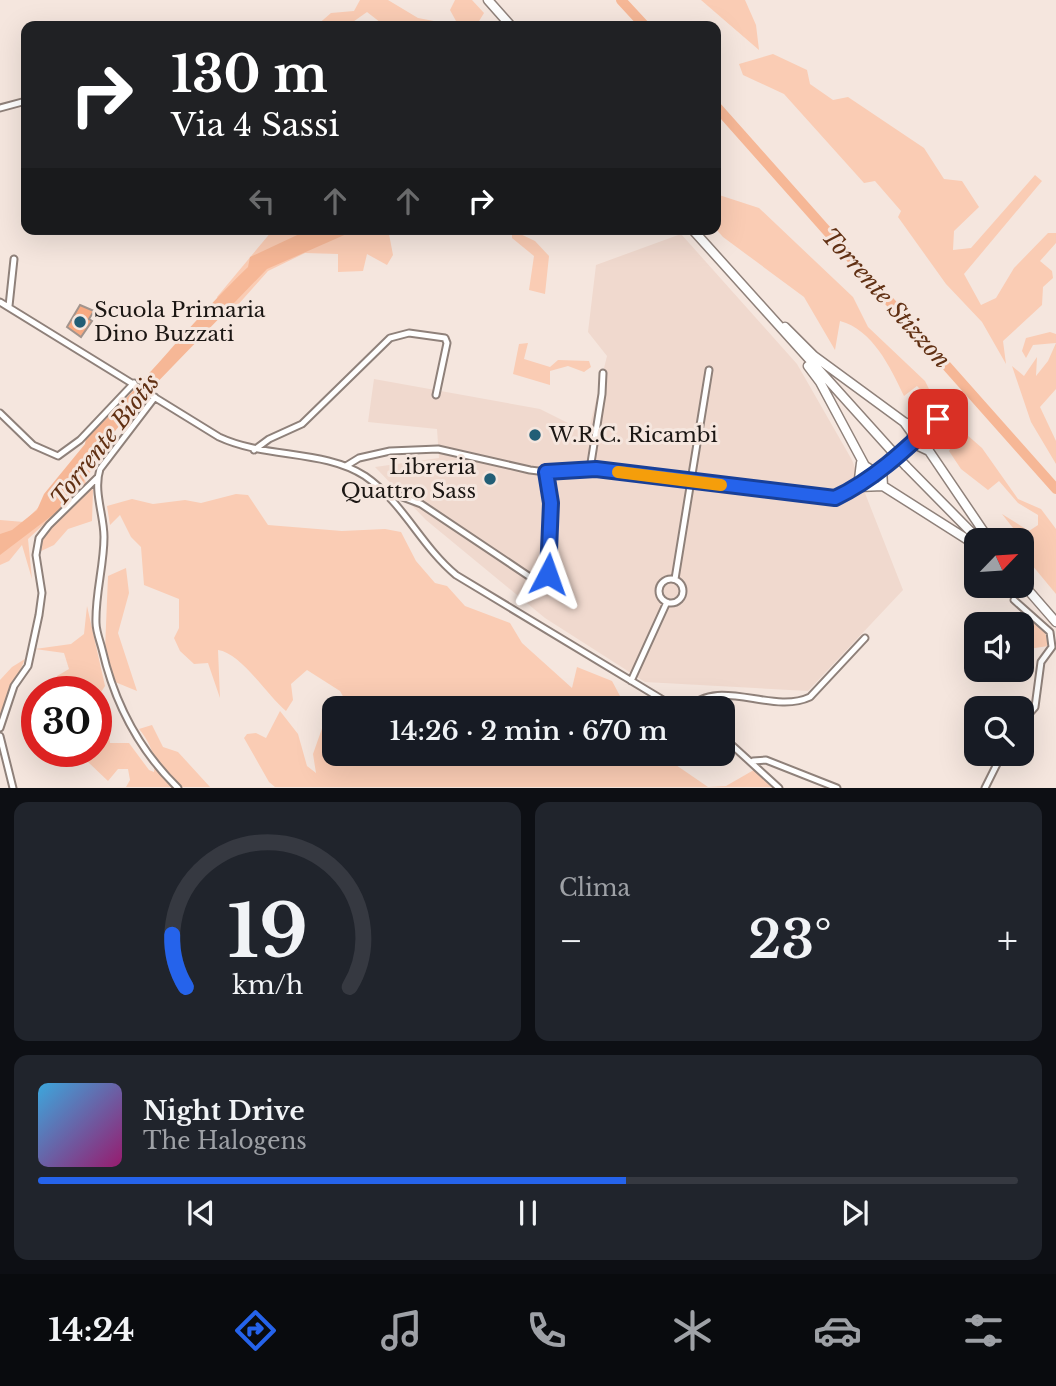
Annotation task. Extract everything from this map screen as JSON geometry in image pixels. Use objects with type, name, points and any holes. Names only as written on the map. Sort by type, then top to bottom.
[{"type":"highway","points":[[488,0],[507,21]]},
{"type":"highway","points":[[697,235],[891,450],[967,528]]},
{"type":"highway","points":[[777,324],[787,327],[814,356],[904,422],[926,431],[929,451],[981,528]]},
{"type":"highway","points":[[777,324],[777,328],[820,382],[861,460],[869,469],[882,469],[883,486]]},
{"type":"highway","points":[[904,422],[912,433],[912,443],[929,451]]},
{"type":"highway","points":[[861,460],[858,487],[883,486],[964,537]]},
{"type":"highway","points":[[1034,597],[1056,622]]},
{"type":"street","points":[[0,108],[21,102]]},
{"type":"street","points":[[9,306],[14,259]]},
{"type":"street","points":[[0,302],[219,437],[254,450],[327,461],[346,467],[381,489],[393,500],[428,548],[456,575],[656,696]]},
{"type":"street","points":[[254,450],[269,439],[302,424],[390,338],[410,332],[445,338],[447,343],[436,395]]},
{"type":"street","points":[[675,579],[709,370]]},
{"type":"street","points":[[590,469],[603,373]]},
{"type":"street","points":[[0,413],[33,445],[58,456],[140,387]]},
{"type":"street","points":[[0,728],[13,686],[28,666],[39,615],[42,593],[36,555],[39,538],[49,524],[97,478],[100,469],[155,397]]},
{"type":"street","points":[[346,467],[359,458],[390,451],[438,449],[546,472],[590,469],[835,498],[858,487],[882,469],[938,419]]},
{"type":"street","points":[[381,489],[421,504],[539,583],[545,583],[551,558],[551,503],[546,472]]},
{"type":"street","points":[[97,478],[104,519],[104,538],[96,624],[107,673],[127,720],[160,770],[178,788]]},
{"type":"street","points":[[667,579],[675,579],[682,585],[683,594],[677,602],[667,602],[661,598],[661,583],[667,579]]},
{"type":"street","points":[[1014,600],[1050,632],[1052,647],[1041,662],[1034,708]]},
{"type":"street","points":[[631,681],[667,602]]},
{"type":"street","points":[[735,698],[779,704],[800,702],[810,697],[865,638]]},
{"type":"street","points":[[0,736],[9,761],[13,788]]},
{"type":"street","points":[[735,747],[779,788]]},
{"type":"street","points":[[753,761],[766,760],[837,788]]},
{"type":"street","points":[[985,788],[996,766]]},
{"type":"shaded area","points":[[360,0],[388,0],[418,18],[434,21],[379,21],[367,12],[354,21],[322,21],[331,13],[354,11]]},
{"type":"shaded area","points":[[455,0],[472,0],[484,13],[479,21],[456,21],[450,10]]},
{"type":"shaded area","points":[[701,0],[745,0],[756,25],[759,50]]},
{"type":"shaded area","points":[[773,54],[807,70],[810,84],[833,100],[848,97],[924,148],[944,179],[962,181],[979,207],[954,231],[953,250],[971,248],[1035,175],[1042,181],[964,274],[981,305],[996,298],[1014,268],[1048,233],[1056,233],[1056,243],[1040,261],[1052,271],[1053,278],[1043,287],[1042,305],[1003,341],[1006,364],[982,322],[946,284],[898,217],[901,211],[875,181],[864,183],[784,94],[743,75],[739,64]]},
{"type":"shaded area","points":[[721,196],[759,208],[853,297],[868,327],[925,381],[941,413],[917,386],[904,396],[893,373],[871,341],[862,332],[840,321],[835,350],[804,297],[723,237]]},
{"type":"shaded area","points":[[269,235],[389,235],[393,255],[387,265],[367,254],[363,271],[338,272],[338,254],[305,253],[268,271],[228,316],[217,297]]},
{"type":"shaded area","points":[[512,235],[522,235],[535,241],[549,256],[545,294],[529,290],[534,256],[512,238]]},
{"type":"shaded area","points":[[682,235],[797,364],[852,460],[903,590],[808,691],[645,682],[545,618],[426,520],[375,467],[439,458],[437,429],[368,422],[374,379],[540,409],[588,433],[607,356],[588,332],[596,265]]},
{"type":"shaded area","points":[[1050,332],[1056,334],[1056,343],[1033,345],[1026,358],[1022,351],[1026,338]]},
{"type":"shaded area","points":[[528,343],[524,359],[550,367],[558,360],[589,361],[591,367],[584,372],[568,366],[550,371],[550,385],[513,374],[519,344]]},
{"type":"shaded area","points":[[1056,343],[1056,389],[1040,407],[1056,441],[1056,464],[1031,422],[1012,366],[1024,376],[1037,357],[1036,376],[1048,361]]},
{"type":"shaded area","points":[[950,420],[982,448],[1018,499],[1041,509],[1056,529],[1056,594],[1034,567],[1034,528],[1038,525],[1038,515],[1018,503],[999,481],[988,490],[961,469],[949,451],[958,435]]},
{"type":"shaded area","points":[[101,444],[97,460],[85,481],[93,490],[92,521],[68,529],[54,545],[41,551],[43,525],[28,539],[32,579],[22,545],[9,561],[0,565],[0,520],[24,522]]},
{"type":"shaded area","points":[[236,494],[248,495],[268,525],[342,531],[385,529],[401,532],[416,561],[435,583],[447,586],[465,606],[510,623],[522,643],[572,688],[577,667],[612,681],[620,696],[343,696],[340,691],[307,670],[291,684],[293,700],[286,711],[245,666],[218,650],[220,698],[208,663],[194,664],[180,651],[174,638],[179,628],[179,599],[144,585],[141,547],[131,537],[120,515],[110,525],[107,506],[132,499],[153,504],[185,500],[201,503]]},
{"type":"shaded area","points":[[1002,514],[1024,528],[1013,528]]},
{"type":"shaded area","points":[[126,568],[129,593],[118,633],[137,691],[115,682],[105,650],[108,576]]},
{"type":"shaded area","points":[[87,606],[103,676],[57,676],[69,669],[64,653],[35,649],[71,644],[84,634]]},
{"type":"shaded area","points":[[1034,622],[1045,631],[1048,646],[1034,648]]},
{"type":"shaded area","points":[[25,659],[0,717],[0,680],[12,667]]},
{"type":"shaded area","points":[[280,711],[298,734],[307,766],[316,773],[313,754],[322,728],[322,766],[677,766],[708,787],[275,787],[269,782],[244,738],[247,734],[256,733],[266,738]]},
{"type":"shaded area","points":[[152,725],[163,747],[178,752],[210,787],[126,787],[130,780],[128,769],[118,769],[108,781],[93,767],[112,767],[112,743],[129,743],[149,770],[154,772],[151,749],[139,729]]},
{"type":"shaded area","points":[[759,767],[779,787],[708,787],[726,786]]},
{"type":"water","name":"Torrente Biotis","points":[[297,235],[344,235],[267,269],[144,396],[101,448],[79,490],[62,508],[0,555],[0,534],[12,530],[37,510],[44,494],[85,444],[86,438],[128,397],[248,267],[250,257]]},
{"type":"building","name":"Scuola Primaria Dino Buzzati","points":[[80,305],[94,311],[89,319],[92,321],[81,337],[67,327]]},
{"type":"waterway","name":"Torrente Stizzon","points":[[621,0],[640,21]]},
{"type":"waterway","name":"Torrente Stizzon","points":[[721,112],[1056,489]]},
{"type":"slow traffic","points":[[618,472],[721,485]]},
{"type":"place","name":"Scuola Primaria Dino Buzzati","points":[[80,322]]},
{"type":"place","name":"W.R.C. Ricambi","points":[[535,435]]},
{"type":"place","name":"Libreria Quattro Sass","points":[[490,479]]},
{"type":"route","points":[[548,574],[551,558],[551,503],[546,472],[596,469],[835,498],[858,487],[882,469],[938,419]]}]
